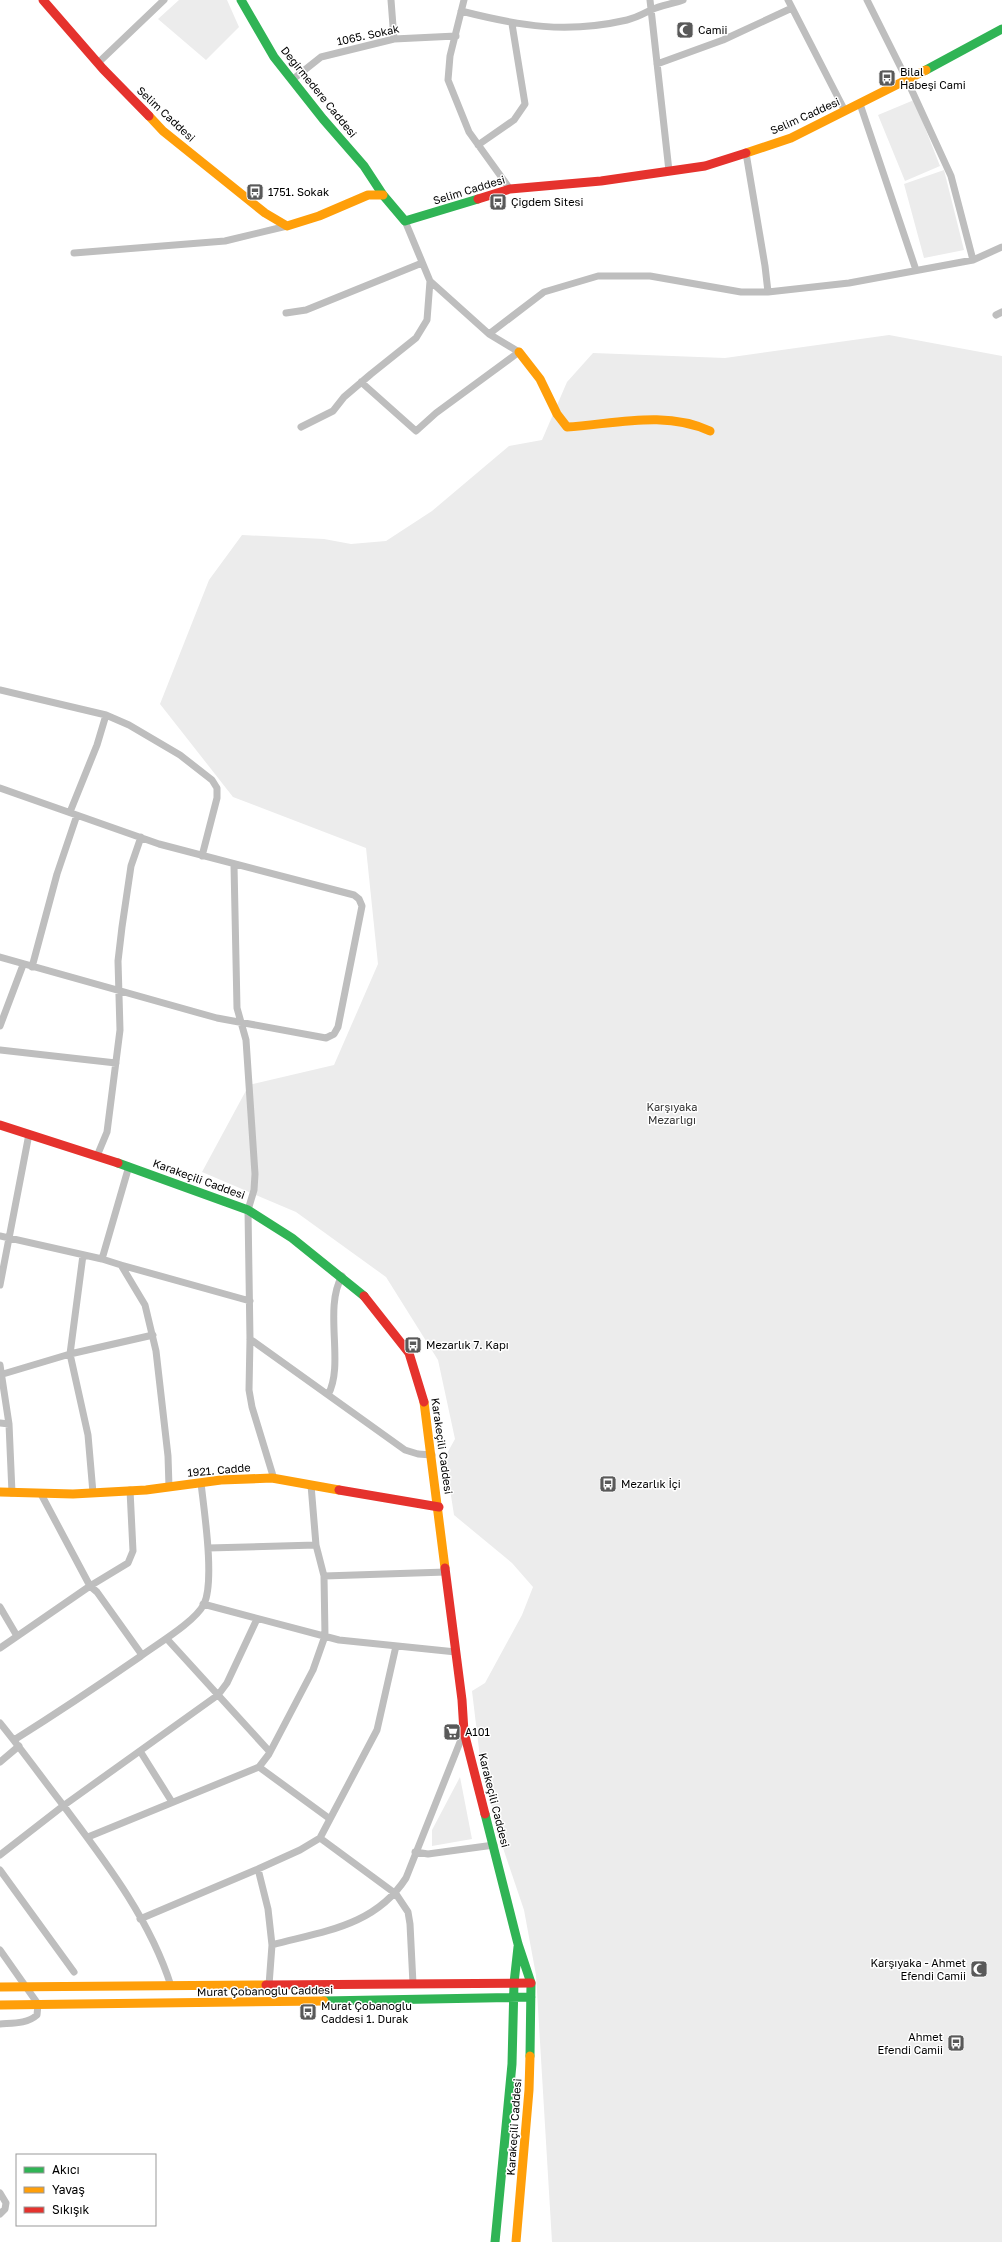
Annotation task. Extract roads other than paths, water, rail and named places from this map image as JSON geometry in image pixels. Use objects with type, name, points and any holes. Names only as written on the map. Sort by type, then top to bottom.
[{"type":"main road","name":"Selim Caddesi","points":[[43,0],[98,64],[164,131],[266,213],[287,226]]},
{"type":"main road","name":"Değirmedere Caddesi","points":[[241,0],[274,57],[323,119],[364,166],[383,195]]},
{"type":"main road","name":"Selim Caddesi","points":[[405,221],[510,189],[601,181],[705,166],[791,138],[907,80],[1002,29]]},
{"type":"main road","points":[[287,226],[319,216],[368,195],[383,195],[405,221]]},
{"type":"main road","points":[[519,352],[532,366],[547,390],[560,421],[567,426],[642,420],[700,424],[710,431]]},
{"type":"main road","name":"Karakeçili Caddesi","points":[[0,1125],[129,1166],[248,1210],[292,1238],[342,1276],[366,1297],[409,1353],[425,1404],[462,1700],[464,1732],[518,1944],[531,1983],[529,2090],[516,2242]]},
{"type":"main road","name":"1921. Cadde","points":[[0,1492],[41,1494],[93,1493],[201,1483],[274,1479],[439,1507]]},
{"type":"main road","name":"Karakeçili Caddesi","points":[[495,2242],[512,2064],[513,1997],[518,1944]]},
{"type":"main road","name":"Murat Çobanoğlu Caddesi","points":[[0,1987],[531,1983]]},
{"type":"main road","name":"Murat Çobanoğlu Caddesi","points":[[0,2004],[201,2004],[531,1997]]},
{"type":"street","points":[[98,64],[164,0]]},
{"type":"street","points":[[392,0],[394,39]]},
{"type":"street","points":[[464,0],[450,56],[448,80],[469,132],[510,189]]},
{"type":"street","points":[[650,0],[669,171]]},
{"type":"street","points":[[461,12],[512,24],[544,28],[592,26],[626,21],[642,16],[652,10],[683,0]]},
{"type":"street","points":[[788,0],[845,111]]},
{"type":"street","points":[[867,0],[907,80],[951,176],[973,260]]},
{"type":"street","points":[[658,64],[723,40],[792,8]]},
{"type":"street","points":[[478,145],[514,120],[525,104],[512,24]]},
{"type":"street","name":"1065. Sokak","points":[[292,80],[321,57],[394,39],[456,36]]},
{"type":"street","points":[[860,104],[916,270]]},
{"type":"street","points":[[746,152],[768,292]]},
{"type":"street","points":[[361,382],[416,431],[436,413],[519,352],[489,334],[430,281],[405,221]]},
{"type":"street","points":[[74,253],[225,241],[287,226]]},
{"type":"street","points":[[489,334],[544,292],[598,276],[650,276],[741,292],[768,292],[849,283],[973,260],[1002,247]]},
{"type":"street","points":[[286,313],[306,310],[422,263]]},
{"type":"street","points":[[301,427],[333,411],[344,397],[361,382],[416,338],[427,320],[430,281]]},
{"type":"street","points":[[0,690],[106,715],[150,736],[180,755],[215,784],[217,798],[202,856]]},
{"type":"street","points":[[32,967],[73,813],[106,715]]},
{"type":"street","points":[[0,788],[141,837],[202,856],[354,895],[359,899],[362,906],[338,1027],[334,1034],[326,1038],[243,1024],[23,965],[0,957]]},
{"type":"street","points":[[97,1156],[107,1132],[120,1030],[118,961],[131,866],[141,837]]},
{"type":"street","points":[[234,865],[237,1008],[243,1024],[248,1065],[255,1174],[254,1190],[248,1210],[250,1301],[249,1390],[252,1407],[274,1479]]},
{"type":"street","points":[[0,1026],[23,965]]},
{"type":"street","points":[[0,1050],[116,1063]]},
{"type":"street","points":[[0,1286],[29,1134]]},
{"type":"street","points":[[102,1260],[129,1166]]},
{"type":"street","points":[[0,1236],[83,1254],[250,1301]]},
{"type":"street","points":[[83,1254],[70,1354],[88,1435],[93,1493]]},
{"type":"street","points":[[121,1265],[145,1305],[153,1335],[162,1404],[169,1487]]},
{"type":"street","points":[[328,1395],[333,1378],[334,1300],[338,1284],[342,1276]]},
{"type":"street","points":[[3,1374],[70,1354],[153,1335]]},
{"type":"street","points":[[250,1339],[405,1450],[418,1454],[432,1455]]},
{"type":"street","points":[[0,1365],[3,1374],[9,1424],[12,1493]]},
{"type":"street","points":[[0,1424],[9,1424]]},
{"type":"street","points":[[14,1740],[62,1710],[168,1639],[204,1604],[207,1588],[208,1548],[201,1483]]},
{"type":"street","points":[[88,1837],[259,1768],[270,1752],[313,1670],[325,1636],[324,1576],[316,1545],[311,1485]]},
{"type":"street","points":[[0,1648],[90,1586],[128,1563],[133,1551],[130,1490]]},
{"type":"street","points":[[41,1494],[90,1586],[97,1592],[142,1655]]},
{"type":"street","points":[[208,1548],[316,1545]]},
{"type":"street","points":[[324,1576],[446,1572]]},
{"type":"street","points":[[204,1604],[339,1640],[456,1652]]},
{"type":"street","points":[[0,1607],[17,1636]]},
{"type":"street","points":[[0,1855],[63,1806],[218,1695],[227,1683],[257,1619]]},
{"type":"street","points":[[168,1639],[270,1752]]},
{"type":"street","points":[[140,1919],[258,1869],[300,1850],[320,1838],[377,1730],[396,1646]]},
{"type":"street","points":[[0,1723],[88,1837],[140,1919],[161,1956],[171,1986]]},
{"type":"street","points":[[272,1945],[354,1923],[379,1909],[396,1894],[406,1878],[415,1852],[451,1769],[464,1732]]},
{"type":"street","points":[[0,1762],[19,1746]]},
{"type":"street","points":[[140,1751],[172,1802]]},
{"type":"street","points":[[259,1768],[330,1819]]},
{"type":"street","points":[[320,1838],[396,1894],[406,1908],[410,1924],[413,1984]]},
{"type":"street","points":[[415,1852],[428,1854],[494,1845]]},
{"type":"street","points":[[258,1869],[268,1909],[272,1945],[268,1986]]},
{"type":"street","points":[[0,1870],[74,1972]]},
{"type":"street","points":[[0,1950],[38,2004],[37,2015],[31,2020],[21,2023],[0,2024]]},
{"type":"street","points":[[0,2193],[6,2203],[5,2209],[0,2214]]},
{"type":"place","name":"Camii","points":[[685,30]]},
{"type":"place","name":"Bilal Habeşi Cami","points":[[887,78]]},
{"type":"place","name":"1751. Sokak","points":[[255,192]]},
{"type":"place","name":"Çiğdem Sitesi","points":[[498,202]]},
{"type":"place","name":"Mezarlık 7. Kapı","points":[[413,1345]]},
{"type":"place","name":"Mezarlık İçi","points":[[608,1484]]},
{"type":"place","name":"A101","points":[[452,1732]]},
{"type":"place","name":"Karşıyaka - Ahmet Efendi Camii","points":[[979,1969]]},
{"type":"place","name":"Murat Çobanoğlu Caddesi 1. Durak","points":[[308,2012]]},
{"type":"place","name":"Ahmet Efendi Camii","points":[[956,2043]]},
{"type":"park label","name":"Karşıyaka Mezarlığı","points":[[672,1113]]}]
